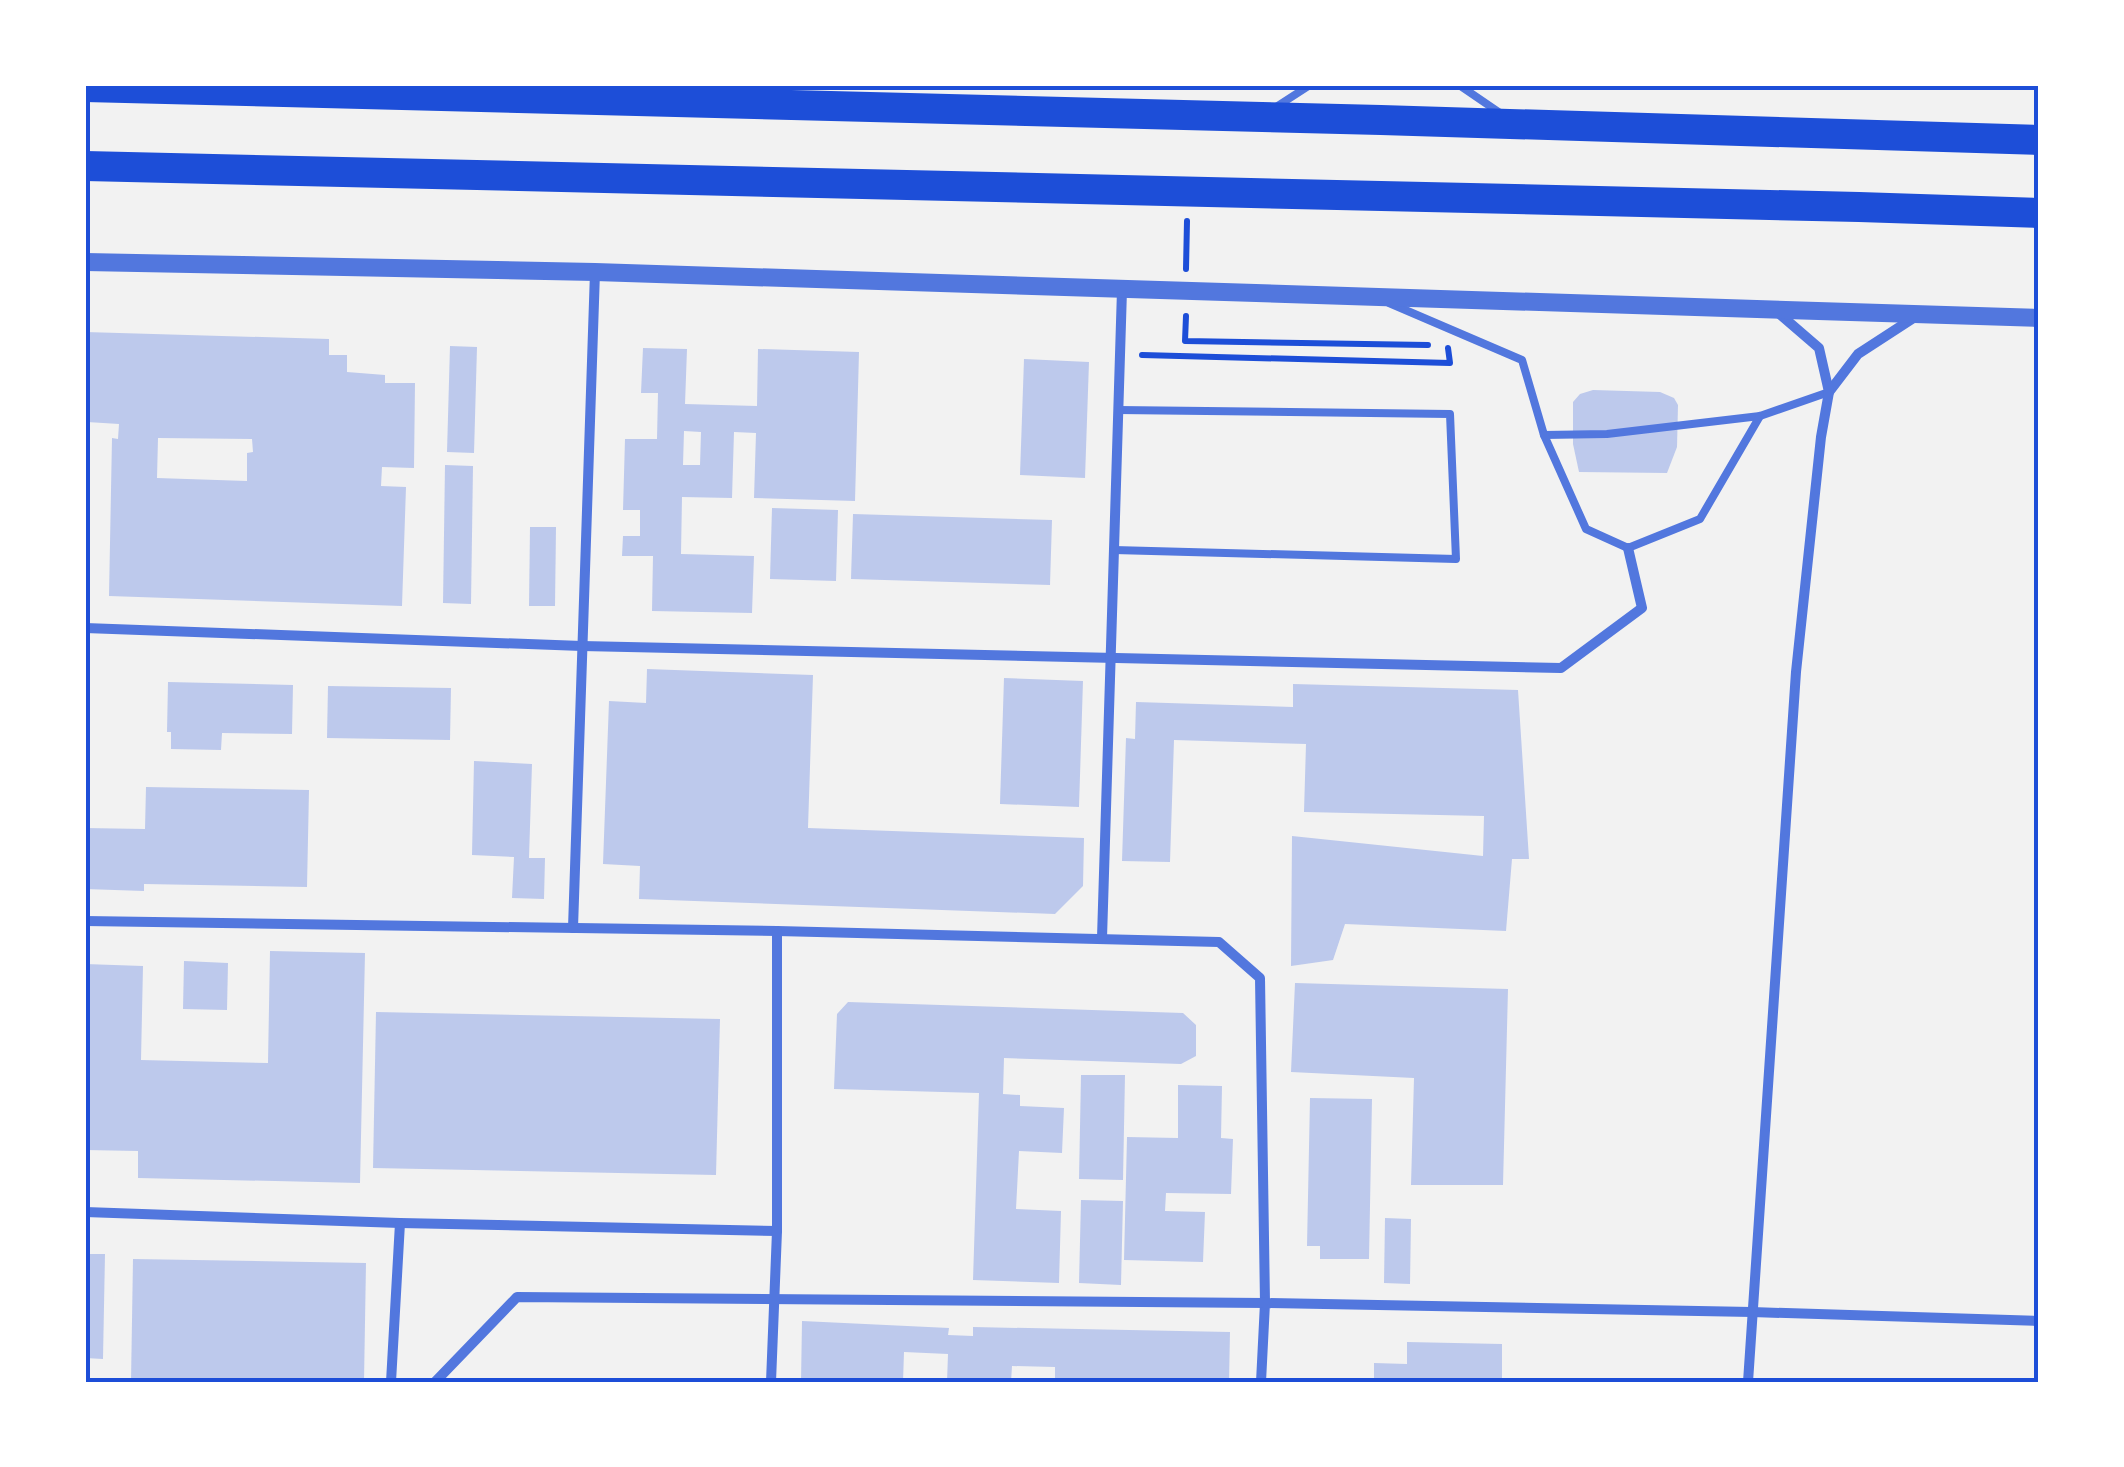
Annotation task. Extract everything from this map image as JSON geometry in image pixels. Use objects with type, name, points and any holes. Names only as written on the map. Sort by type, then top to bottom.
[{"type":"highway","points":[[85,87],[2039,140]]},
{"type":"highway","points":[[85,166],[2039,213]]},
{"type":"street","points":[[85,262],[595,272],[2039,318]]},
{"type":"street","points":[[573,928],[595,272]]},
{"type":"street","points":[[1102,938],[1122,290]]},
{"type":"street","points":[[1748,1382],[1796,672],[1829,392],[1819,348],[1774,309]]},
{"type":"street","points":[[1829,392],[1858,354],[1920,314]]},
{"type":"street","points":[[85,628],[582,646],[1561,668],[1642,608],[1628,548]]},
{"type":"street","points":[[85,921],[1219,942],[1260,978],[1264,1304],[1261,1382]]},
{"type":"street","points":[[771,1382],[776,1232],[776,931]]},
{"type":"street","points":[[85,1212],[776,1232]]},
{"type":"street","points":[[392,1382],[400,1223]]},
{"type":"street","points":[[435,1382],[517,1297],[1752,1312],[2039,1322]]},
{"type":"lane","points":[[1260,117],[1310,85]]},
{"type":"lane","points":[[1459,85],[1516,124]]},
{"type":"lane","points":[[1375,298],[1522,360],[1544,435],[1586,529],[1628,548],[1700,519],[1760,416]]},
{"type":"lane","points":[[1544,435],[1607,434],[1760,416],[1829,392]]},
{"type":"lane","points":[[1114,550],[1456,559],[1450,414],[1118,410]]},
{"type":"building","points":[[85,332],[329,339],[329,355],[347,355],[347,372],[385,375],[385,383],[415,383],[414,468],[382,467],[381,486],[406,487],[402,606],[109,596],[112,438],[118,439],[119,424],[87,422]],"holes":[[[158,438],[252,439],[253,452],[247,453],[247,481],[157,478]]]},
{"type":"building","points":[[450,346],[477,347],[474,453],[447,452]]},
{"type":"building","points":[[643,348],[687,349],[685,404],[757,406],[758,349],[859,352],[855,501],[754,498],[756,433],[734,432],[732,498],[682,497],[681,554],[754,556],[752,613],[652,611],[653,556],[622,556],[623,536],[640,536],[640,510],[623,510],[625,439],[657,439],[658,393],[641,393]],"holes":[[[684,431],[701,432],[700,465],[683,465]]]},
{"type":"building","points":[[1024,359],[1089,362],[1085,478],[1020,475]]},
{"type":"building","points":[[1593,390],[1660,392],[1674,398],[1678,405],[1677,447],[1667,473],[1579,472],[1573,444],[1573,402],[1580,394]]},
{"type":"building","points":[[445,465],[473,466],[471,604],[443,603]]},
{"type":"building","points":[[772,508],[838,510],[836,581],[770,579]]},
{"type":"building","points":[[853,514],[1052,520],[1050,585],[851,579]]},
{"type":"building","points":[[530,527],[556,527],[555,606],[529,606]]},
{"type":"building","points":[[647,669],[813,675],[808,828],[1084,838],[1083,886],[1055,914],[639,899],[640,866],[603,864],[609,701],[646,703]]},
{"type":"building","points":[[1004,678],[1083,681],[1079,807],[1000,804]]},
{"type":"building","points":[[168,682],[293,685],[292,734],[222,733],[221,750],[171,749],[171,732],[167,732]]},
{"type":"building","points":[[1293,684],[1518,690],[1529,859],[1512,859],[1506,931],[1345,924],[1333,960],[1291,966],[1292,836],[1483,856],[1484,816],[1304,812],[1306,744],[1174,740],[1170,862],[1122,861],[1126,738],[1135,739],[1136,702],[1293,707]]},
{"type":"building","points":[[328,686],[451,688],[450,740],[327,738]]},
{"type":"building","points":[[474,761],[532,764],[529,858],[545,858],[544,899],[512,898],[514,857],[472,855]]},
{"type":"building","points":[[146,787],[309,790],[307,887],[144,884],[144,891],[85,889],[85,828],[145,829]]},
{"type":"building","points":[[270,951],[365,953],[360,1183],[138,1178],[138,1151],[85,1150],[85,964],[143,966],[141,1060],[268,1063]]},
{"type":"building","points":[[184,961],[228,963],[227,1010],[183,1009]]},
{"type":"building","points":[[1295,983],[1508,989],[1503,1185],[1411,1185],[1414,1078],[1291,1072]]},
{"type":"building","points":[[848,1002],[1183,1013],[1196,1025],[1196,1056],[1181,1064],[1004,1058],[1003,1094],[1020,1095],[1020,1106],[1064,1108],[1062,1153],[1019,1151],[1016,1209],[1061,1211],[1059,1283],[973,1280],[979,1093],[834,1089],[837,1014]]},
{"type":"building","points":[[376,1012],[720,1019],[716,1175],[373,1168]]},
{"type":"building","points":[[1081,1075],[1125,1075],[1123,1180],[1079,1179]]},
{"type":"building","points":[[1178,1085],[1222,1086],[1221,1138],[1233,1139],[1231,1194],[1166,1193],[1165,1211],[1205,1212],[1203,1262],[1124,1260],[1127,1137],[1178,1138]]},
{"type":"building","points":[[1310,1098],[1372,1099],[1369,1259],[1320,1259],[1320,1246],[1307,1246]]},
{"type":"building","points":[[1081,1200],[1123,1201],[1121,1285],[1079,1283]]},
{"type":"building","points":[[1385,1218],[1411,1219],[1410,1284],[1384,1283]]},
{"type":"building","points":[[85,1254],[105,1254],[103,1359],[85,1358]]},
{"type":"building","points":[[133,1259],[366,1263],[364,1382],[131,1382]]},
{"type":"building","points":[[802,1321],[949,1328],[948,1335],[973,1336],[973,1327],[1230,1332],[1229,1382],[1055,1382],[1055,1367],[1012,1366],[1011,1382],[947,1382],[948,1354],[904,1352],[903,1382],[801,1382]]},
{"type":"building","points":[[1407,1342],[1502,1344],[1502,1382],[1374,1382],[1374,1363],[1407,1364]]}]
